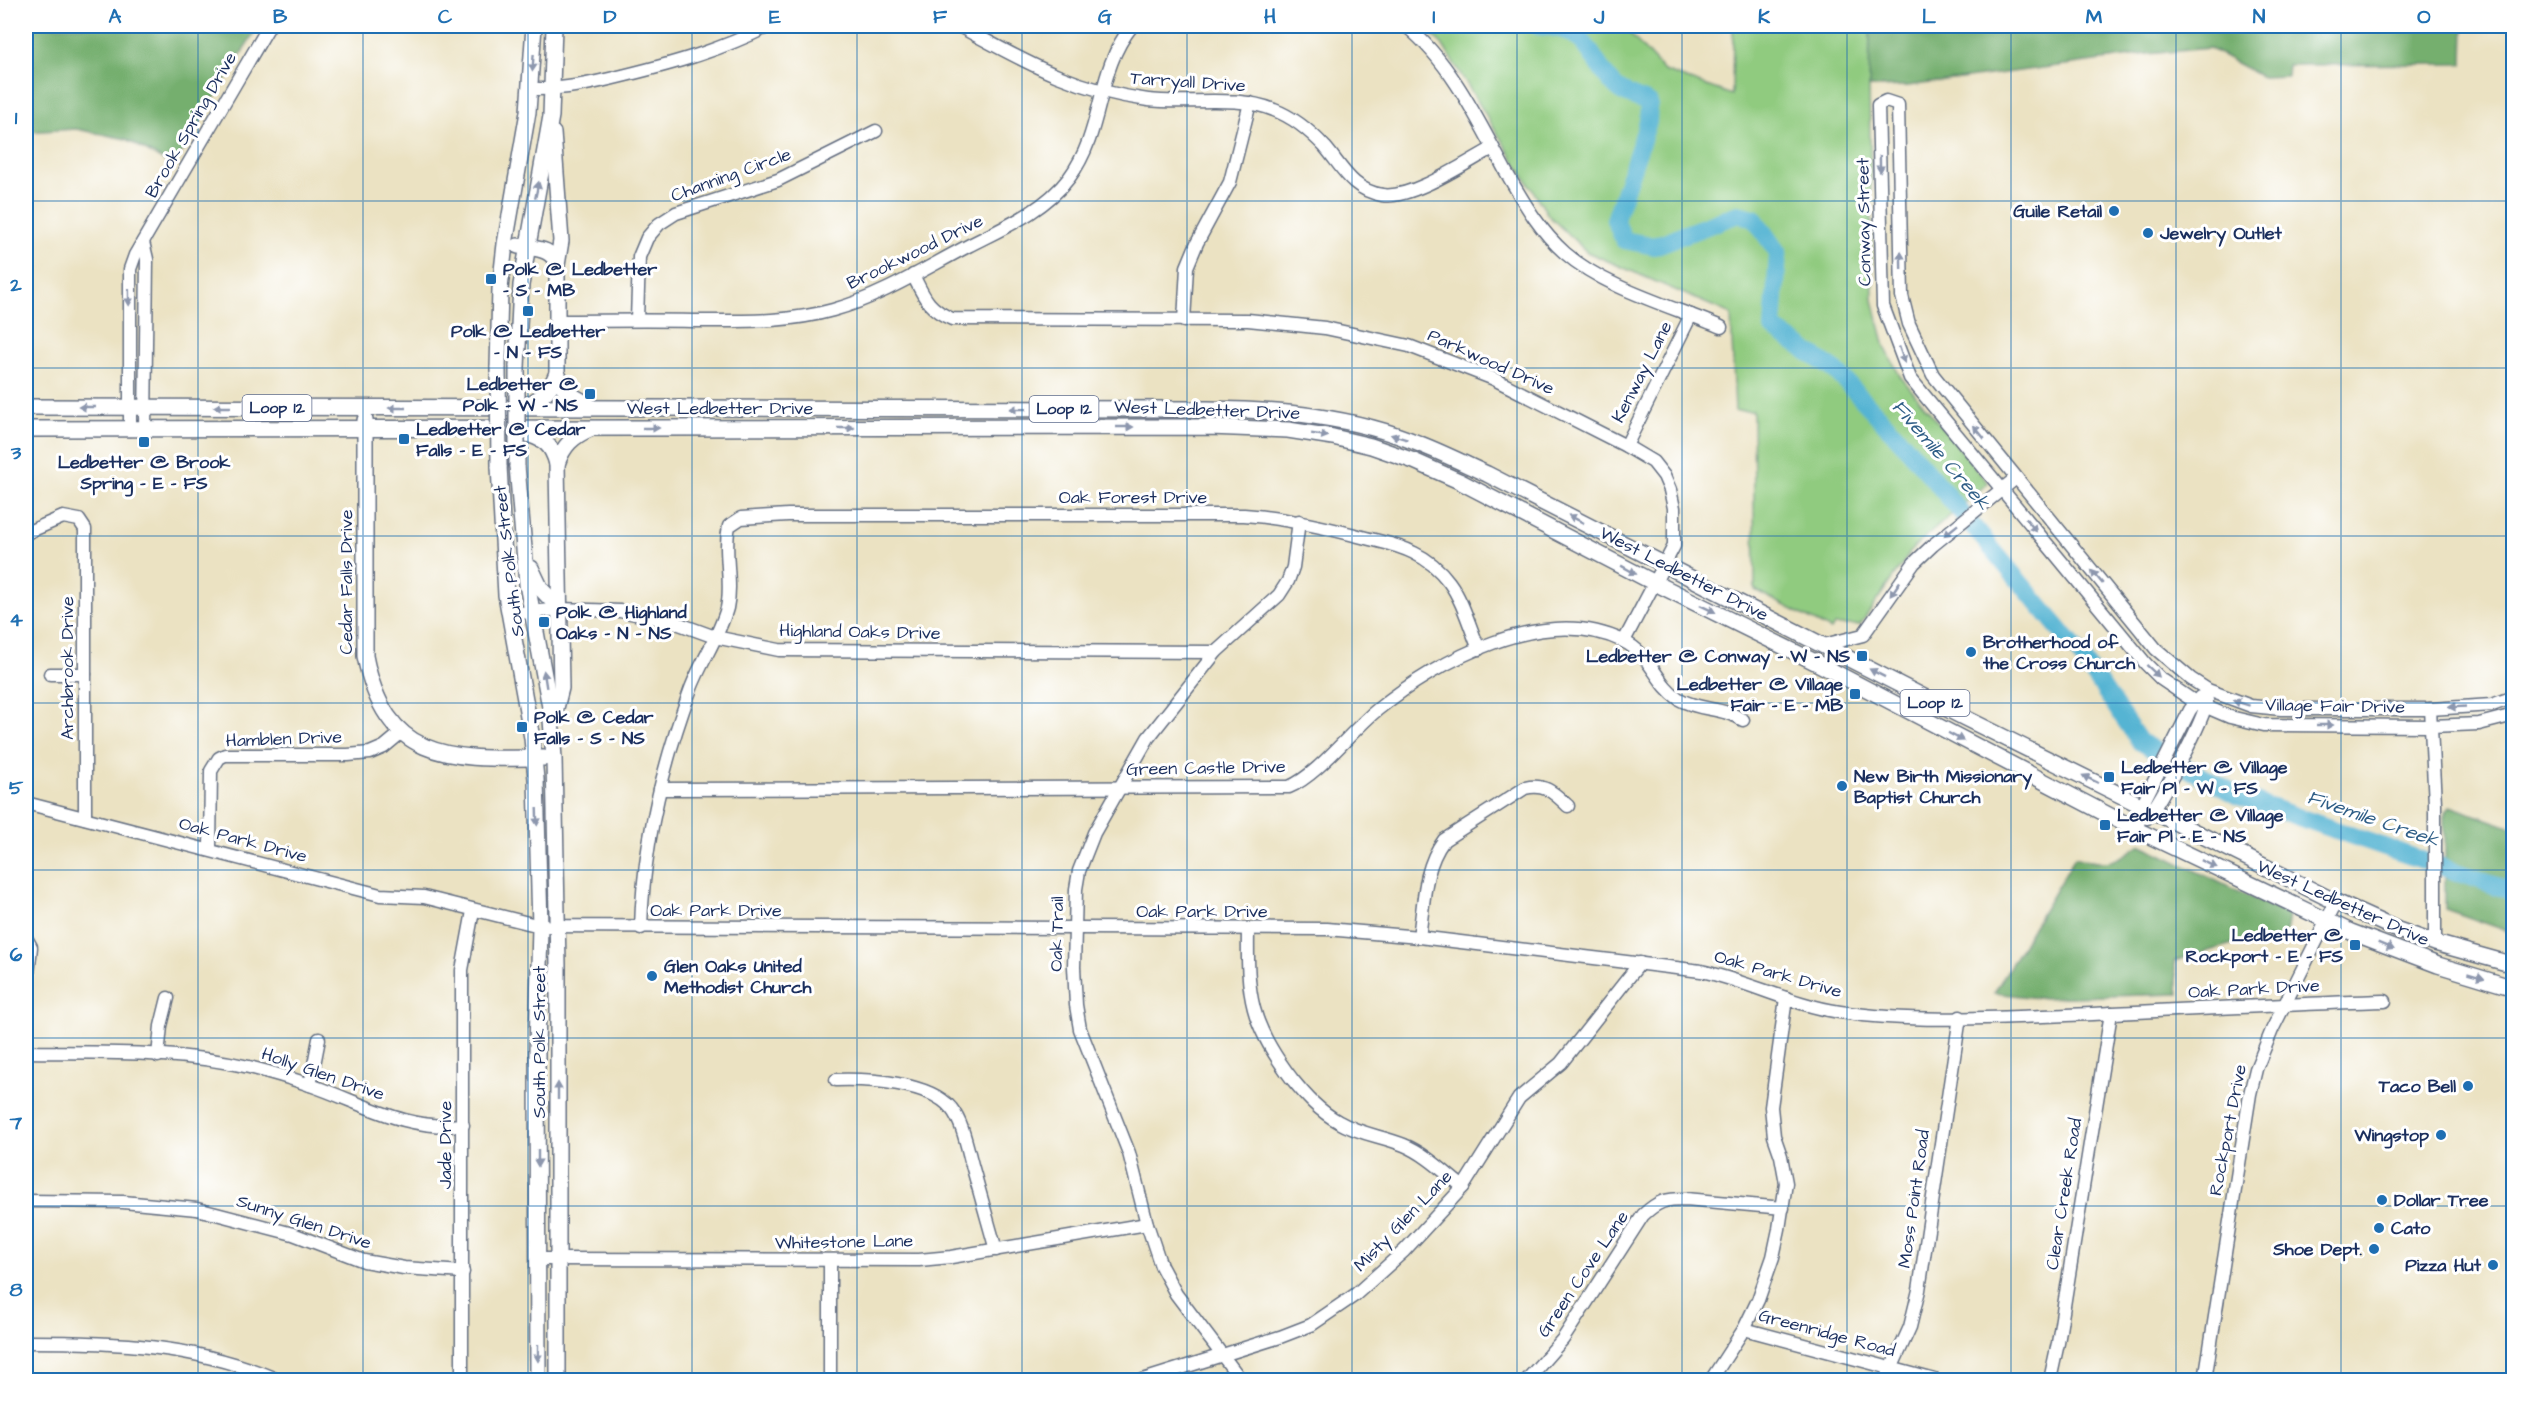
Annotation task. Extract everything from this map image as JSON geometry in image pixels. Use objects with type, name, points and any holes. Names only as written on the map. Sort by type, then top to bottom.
[{"type":"main road","name":"South Polk Street","points":[[534,26],[531,89],[505,244],[500,290],[498,368],[503,560],[534,758],[540,926],[537,1049],[538,1380]]},
{"type":"main road","name":"South Polk Street","points":[[554,26],[551,116],[526,247],[519,299],[517,367],[518,466],[525,554],[532,611],[552,725],[554,758],[558,927],[558,1380]]},
{"type":"main road","points":[[523,408],[539,400],[549,391],[557,373],[557,265],[561,241],[557,162],[551,116]]},
{"type":"main road","points":[[505,244],[549,252],[555,256],[557,265]]},
{"type":"main road","points":[[557,373],[566,392],[593,407]]},
{"type":"main road","name":"West Ledbetter Drive","points":[[29,406],[1208,409],[1291,413],[1333,419],[1419,443],[1666,564],[1965,718],[2151,801],[2336,902],[2398,930],[2514,965]]},
{"type":"main road","name":"Cedar Falls Drive","points":[[365,408],[364,656],[369,680],[378,702],[388,719],[402,732],[433,751],[453,756],[554,758]]},
{"type":"main road","points":[[724,408],[724,428]]},
{"type":"main road","points":[[1208,409],[1209,427]]},
{"type":"main road","name":"West Ledbetter Drive","points":[[26,429],[1209,427],[1288,430],[1333,437],[1382,449],[1414,460],[1459,481],[1655,583],[1815,662],[2137,830],[2326,920],[2397,951],[2514,988]]},
{"type":"main road","points":[[505,428],[542,439],[551,447],[557,464],[561,688],[552,725]]},
{"type":"main road","points":[[557,464],[565,446],[578,434],[593,428]]},
{"type":"main road","points":[[26,440],[68,430]]},
{"type":"main road","points":[[525,554],[537,584],[560,609]]},
{"type":"main road","points":[[537,1049],[558,1048]]},
{"type":"street","name":"Brook Spring Drive","points":[[138,407],[130,269],[269,26]]},
{"type":"street","points":[[531,89],[552,90],[586,85],[675,63],[729,45],[769,26]]},
{"type":"street","name":"Tarryall Drive","points":[[959,26],[1034,67],[1065,81],[1103,92],[1151,100],[1250,103],[1274,110],[1296,122],[1326,148],[1346,177],[1356,185],[1384,196],[1403,195],[1417,189],[1493,148]]},
{"type":"street","name":"Brookwood Drive","points":[[557,321],[792,319],[833,310],[869,297],[913,275],[1031,212],[1052,197],[1080,163],[1098,118],[1115,51],[1132,26]]},
{"type":"street","points":[[1406,26],[1438,58],[1464,98],[1526,206],[1544,232],[1565,253],[1593,273],[1721,327]]},
{"type":"street","name":"Conway Street","points":[[2001,489],[1910,378],[1883,306],[1878,105],[1886,101],[1898,105],[1902,296],[1910,324],[1933,375],[2016,478]]},
{"type":"street","points":[[1184,321],[1187,267],[1197,243],[1230,182],[1250,103]]},
{"type":"street","name":"Channing Circle","points":[[637,320],[639,257],[647,238],[659,224],[676,213],[778,180],[876,131]]},
{"type":"street","name":"Brook Spring Drive","points":[[137,429],[147,259],[144,242]]},
{"type":"street","name":"Parkwood Drive","points":[[913,275],[936,313],[952,319],[1248,320],[1288,323],[1353,333],[1409,346],[1494,379],[1626,446],[1653,462],[1664,476],[1670,490],[1675,527],[1674,546],[1666,564],[1624,641]]},
{"type":"street","name":"Kenway Lane","points":[[1626,446],[1691,315]]},
{"type":"street","points":[[1824,645],[1863,635],[1898,584],[1933,545],[2016,478]]},
{"type":"street","name":"Village Fair Drive","points":[[2016,478],[2156,649],[2191,679],[2208,690],[2251,706],[2280,709],[2430,709],[2492,705],[2514,697]]},
{"type":"street","name":"Village Fair Drive","points":[[2001,489],[2146,664],[2198,709],[2264,725],[2431,726],[2479,724],[2514,715]]},
{"type":"street","name":"Oak Forest Drive","points":[[715,637],[725,614],[729,596],[727,536],[729,526],[741,518],[788,514],[1244,515],[1299,521],[1415,553],[1432,565],[1449,582],[1479,649]]},
{"type":"street","name":"Archbrook Drive","points":[[26,533],[63,517],[79,519],[85,529],[85,818]]},
{"type":"street","name":"Oak Trail","points":[[1241,1380],[1176,1294],[1161,1266],[1147,1224],[1130,1153],[1080,1029],[1076,1005],[1076,889],[1079,871],[1094,833],[1148,738],[1216,652],[1279,595],[1288,581],[1293,567],[1299,521]]},
{"type":"street","name":"Highland Oaks Drive","points":[[510,614],[560,609],[620,611],[696,628],[715,637],[759,647],[807,652],[1216,652]]},
{"type":"street","name":"Green Castle Drive","points":[[660,789],[1277,788],[1300,782],[1379,708],[1421,678],[1479,649],[1540,629],[1561,627],[1602,633],[1624,641],[1639,651],[1676,697],[1688,704],[1731,713],[1743,720]]},
{"type":"street","points":[[641,928],[642,886],[660,789],[674,735],[687,698],[715,637]]},
{"type":"street","points":[[50,674],[85,674]]},
{"type":"street","points":[[2137,830],[2208,690]]},
{"type":"street","points":[[2430,709],[2435,803],[2435,943]]},
{"type":"street","name":"Hamblen Drive","points":[[210,850],[211,771],[219,758],[225,755],[348,756],[370,753],[384,747],[402,732]]},
{"type":"street","points":[[1419,937],[1427,876],[1436,850],[1443,840],[1525,788],[1534,785],[1544,787],[1568,806]]},
{"type":"street","name":"Oak Park Drive","points":[[26,803],[380,894],[424,897],[540,926],[1327,929],[1419,937],[1640,963],[1724,976],[1786,998],[1838,1012],[1873,1016],[1960,1017],[2110,1013],[2385,1001]]},
{"type":"street","name":"Rockport Drive","points":[[2205,1380],[2250,1094],[2256,1069],[2272,1030],[2336,902]]},
{"type":"street","name":"Jade Drive","points":[[462,1380],[462,970],[473,911]]},
{"type":"street","points":[[1248,929],[1248,980],[1257,1021],[1274,1055],[1305,1095],[1319,1110],[1340,1123],[1363,1133],[1403,1145],[1426,1156],[1463,1187]]},
{"type":"street","points":[[26,938],[30,947],[26,993]]},
{"type":"street","name":"Misty Glen Lane","points":[[1143,1380],[1300,1329],[1334,1311],[1355,1295],[1404,1251],[1463,1187],[1519,1098],[1561,1064],[1640,963]]},
{"type":"street","points":[[158,1056],[160,1026],[168,998]]},
{"type":"street","points":[[1712,1380],[1744,1329],[1758,1300],[1773,1257],[1783,1208],[1785,1171],[1774,1136],[1771,1107],[1786,998]]},
{"type":"street","name":"Clear Creek Road","points":[[2050,1380],[2060,1331],[2110,1013]]},
{"type":"street","name":"Moss Point Road","points":[[1890,1375],[1910,1326],[1919,1290],[1960,1017]]},
{"type":"street","points":[[310,1085],[319,1039]]},
{"type":"street","name":"Holly Glen Drive","points":[[26,1052],[201,1059],[248,1067],[310,1085],[409,1123],[446,1127],[463,1125]]},
{"type":"street","points":[[836,1080],[867,1079],[907,1087],[936,1097],[951,1109],[963,1132],[996,1250]]},
{"type":"street","name":"Green Cove Lane","points":[[1527,1380],[1563,1339],[1643,1215],[1654,1204],[1678,1199],[1783,1208]]},
{"type":"street","name":"Sunny Glen Drive","points":[[26,1200],[123,1202],[197,1209],[293,1234],[364,1261],[404,1268],[463,1272]]},
{"type":"street","name":"Whitestone Lane","points":[[538,1259],[920,1260],[996,1250],[1147,1224]]},
{"type":"street","points":[[830,1261],[830,1380]]},
{"type":"street","name":"Greenridge Road","points":[[1744,1329],[1890,1375],[1935,1380]]},
{"type":"street","points":[[26,1342],[108,1342],[168,1348],[238,1366],[278,1380]]},
{"type":"green space","points":[[26,26],[258,26],[173,166],[126,139],[76,129],[26,132]]},
{"type":"green space","points":[[1422,26],[1623,26],[1664,71],[1732,95],[1733,26],[1908,26],[1908,86],[1869,87],[1873,300],[1885,347],[1900,376],[1988,483],[1914,547],[1860,625],[1834,625],[1831,630],[1755,590],[1753,411],[1735,411],[1731,314],[1587,252],[1548,215],[1442,44]]},
{"type":"green space","points":[[1870,26],[2464,26],[2463,64],[2288,65],[2287,76],[2262,77],[2209,48],[2147,54],[1908,86],[1869,87]]},
{"type":"green space","points":[[2450,806],[2513,828],[2513,933],[2445,909],[2445,812]]},
{"type":"green space","points":[[2140,844],[2289,916],[2285,939],[2246,940],[2174,961],[2179,994],[2038,998],[1994,993],[2075,857],[2095,862],[2110,861]]},
{"type":"waterway","name":"Fivemile Creek","points":[[1538,26],[1556,28],[1578,38],[1586,45],[1605,75],[1618,89],[1649,103],[1648,122],[1615,220],[1624,240],[1654,246],[1738,214],[1754,218],[1778,253],[1773,328],[1836,371],[1903,443],[2076,649],[2140,742],[2238,796],[2514,892]]},
{"type":"place","name":"Guile Retail","points":[[2114,211]]},
{"type":"place","name":"Jewelry Outlet","points":[[2148,233]]},
{"type":"place","name":"Polk @ Ledbetter - S - MB","points":[[491,279]]},
{"type":"place","name":"Polk @ Ledbetter - N - FS","points":[[528,311]]},
{"type":"place","name":"Ledbetter @ Polk - W - NS","points":[[590,394]]},
{"type":"place","name":"Ledbetter @ Cedar Falls - E - FS","points":[[404,439]]},
{"type":"place","name":"Ledbetter @ Brook Spring - E - FS","points":[[144,442]]},
{"type":"place","name":"Polk @ Highland Oaks - N - NS","points":[[544,622]]},
{"type":"place","name":"Brotherhood of the Cross Church","points":[[1971,652]]},
{"type":"place","name":"Ledbetter @ Conway - W - NS","points":[[1862,656]]},
{"type":"place","name":"Ledbetter @ Village Fair - E - MB","points":[[1855,694]]},
{"type":"place","name":"Polk @ Cedar Falls - S - NS","points":[[522,727]]},
{"type":"place","name":"Ledbetter @ Village Fair Pl - W - FS","points":[[2109,777]]},
{"type":"place","name":"New Birth Missionary Baptist Church","points":[[1842,786]]},
{"type":"place","name":"Ledbetter @ Village Fair Pl - E - NS","points":[[2105,825]]},
{"type":"place","name":"Ledbetter @ Rockport - E - FS","points":[[2355,945]]},
{"type":"place","name":"Glen Oaks United Methodist Church","points":[[652,976]]},
{"type":"place","name":"Taco Bell","points":[[2468,1086]]},
{"type":"place","name":"Wingstop","points":[[2441,1135]]},
{"type":"place","name":"Dollar Tree","points":[[2382,1200]]},
{"type":"place","name":"Cato","points":[[2379,1228]]},
{"type":"place","name":"Shoe Dept.","points":[[2374,1249]]},
{"type":"place","name":"Pizza Hut","points":[[2493,1265]]}]
